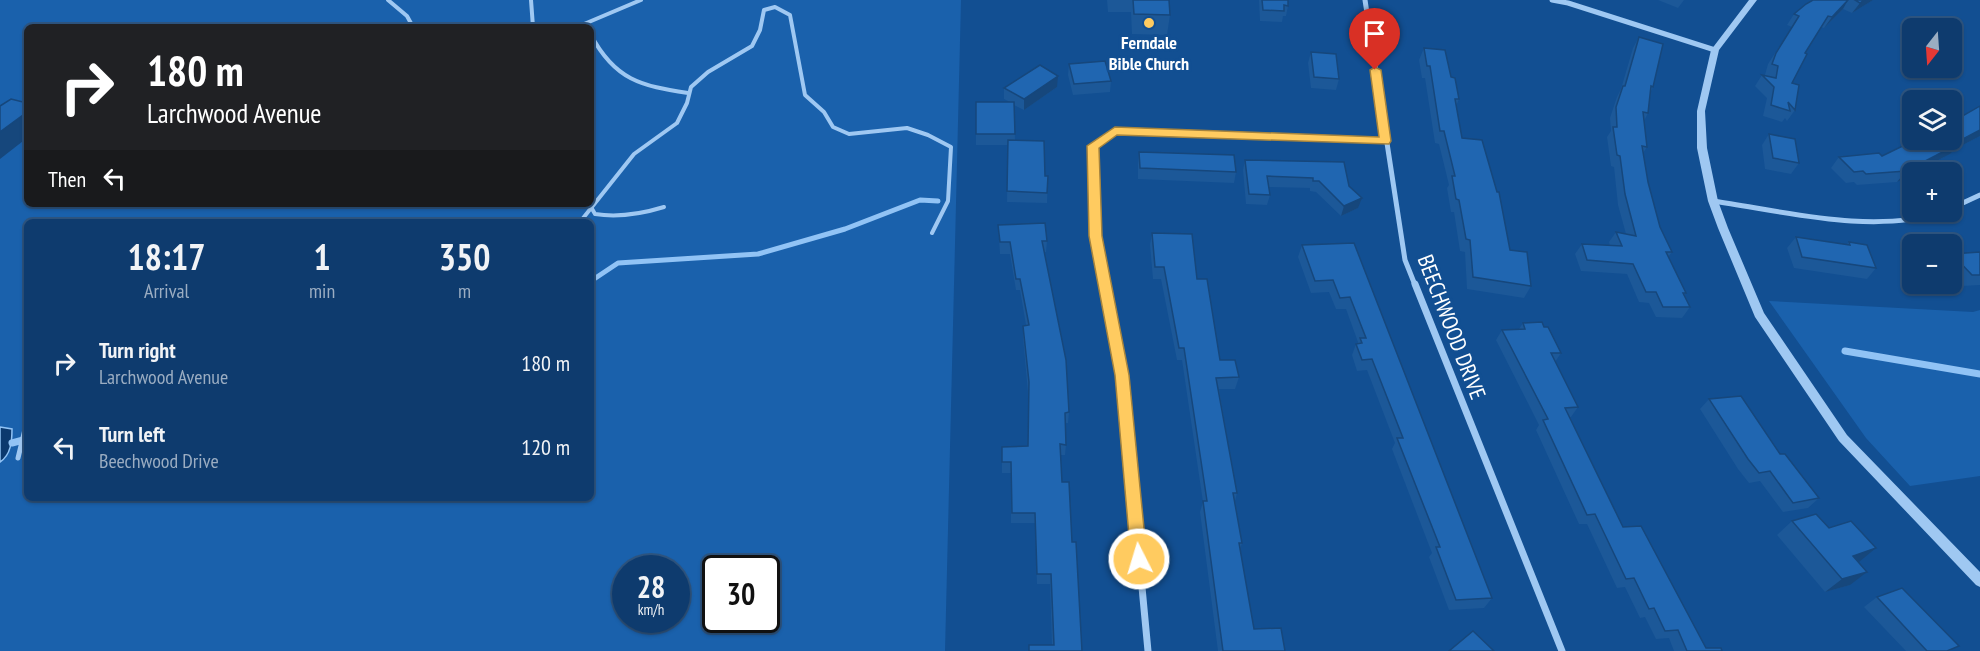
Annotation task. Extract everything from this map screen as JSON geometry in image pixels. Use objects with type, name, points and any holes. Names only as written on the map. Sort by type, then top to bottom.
[{"type":"street","name":"BEECHWOOD DRIVE","points":[[1365,0],[1405,260],[1562,651]]},
{"type":"street","points":[[1552,0],[1568,3],[1715,50]]},
{"type":"street","points":[[1753,0],[1715,50],[1701,111],[1702,148],[1713,201],[1760,314],[1843,438],[1980,581]]},
{"type":"street","points":[[1148,651],[1122,375],[1095,236],[1093,146],[1115,131],[1385,141]]},
{"type":"street","points":[[1962,203],[1980,195]]},
{"type":"street","points":[[1713,201],[1856,222],[1902,221]]},
{"type":"lane","points":[[388,0],[392,6],[405,12],[411,24]]},
{"type":"lane","points":[[531,0],[533,24]]},
{"type":"lane","points":[[589,24],[641,0]]},
{"type":"lane","points":[[594,203],[634,154],[677,123],[687,103],[688,93],[708,72],[752,46],[760,30],[764,10],[769,7],[785,9],[790,15],[801,83],[806,95],[824,112],[833,127],[849,134],[907,128],[928,135],[951,147],[948,201],[932,233]]},
{"type":"lane","points":[[594,42],[600,55],[623,76],[645,87],[688,93]]},
{"type":"lane","points":[[582,219],[591,207],[595,214],[619,217],[633,216],[664,207]]},
{"type":"lane","points":[[18,459],[24,434]]},
{"type":"shaded area","points":[[0,0],[961,0],[945,651],[0,651]]},
{"type":"shaded area","points":[[1769,301],[1973,312],[1980,310],[1980,476],[1910,486],[1866,438]]},
{"type":"shaded area","points":[[0,427],[12,429],[9,452],[0,462]]},
{"type":"building","points":[[1133,0],[1169,0],[1170,15],[1134,14]]},
{"type":"building","points":[[1262,0],[1288,0],[1288,6],[1284,5],[1284,11],[1263,10]]},
{"type":"building","points":[[1813,0],[1848,0],[1832,17],[1828,16],[1805,53],[1807,54],[1792,83],[1799,85],[1795,110],[1788,102],[1790,111],[1771,105],[1774,87],[1762,75],[1776,78],[1778,66],[1772,64],[1776,53],[1799,16],[1794,14]]},
{"type":"building","points":[[1639,37],[1663,44],[1653,87],[1651,86],[1648,113],[1643,112],[1647,147],[1642,146],[1648,182],[1660,227],[1672,252],[1666,252],[1686,293],[1683,293],[1690,307],[1663,307],[1656,292],[1646,292],[1633,264],[1587,260],[1582,244],[1622,246],[1616,232],[1636,236],[1625,194],[1613,127],[1617,127],[1616,107],[1623,86],[1625,86]]},
{"type":"building","points":[[1424,48],[1445,50],[1451,77],[1455,78],[1459,99],[1455,99],[1462,138],[1482,140],[1497,192],[1499,192],[1510,250],[1527,252],[1531,286],[1473,277],[1470,240],[1466,239],[1459,200],[1456,199],[1452,176],[1455,176],[1444,131],[1440,131],[1430,66],[1427,66]]},
{"type":"building","points":[[1311,52],[1336,54],[1339,79],[1314,77]]},
{"type":"building","points":[[1105,61],[1111,81],[1074,84],[1069,64]]},
{"type":"building","points":[[1040,65],[1058,76],[1024,99],[1004,88]]},
{"type":"building","points":[[11,99],[24,102],[24,114],[0,132],[0,106]]},
{"type":"building","points":[[976,102],[1014,102],[1015,134],[976,134]]},
{"type":"building","points":[[1980,106],[1980,130],[1962,139],[1962,116]]},
{"type":"building","points":[[1769,134],[1795,139],[1799,163],[1773,158]]},
{"type":"building","points":[[1008,140],[1044,141],[1045,176],[1048,176],[1047,193],[1007,191]]},
{"type":"building","points":[[1902,146],[1902,150],[1946,150],[1923,162],[1902,162],[1902,171],[1866,174],[1863,171],[1854,172],[1839,157],[1879,153],[1882,156]]},
{"type":"building","points":[[1139,152],[1234,155],[1236,172],[1140,168]]},
{"type":"building","points":[[1245,160],[1344,162],[1349,186],[1362,198],[1344,206],[1319,181],[1313,181],[1313,178],[1267,176],[1270,195],[1249,194]]},
{"type":"building","points":[[1045,223],[1047,241],[1042,241],[1066,360],[1069,412],[1065,413],[1066,445],[1060,444],[1062,482],[1069,482],[1072,542],[1076,542],[1082,651],[1029,651],[1029,645],[1054,645],[1051,574],[1037,574],[1035,513],[1012,513],[1011,462],[1002,462],[1002,447],[1028,446],[1029,382],[1023,326],[1029,325],[1020,279],[1016,279],[1010,242],[1000,242],[998,225]]},
{"type":"building","points":[[1152,233],[1192,234],[1197,279],[1207,279],[1220,360],[1235,360],[1239,377],[1216,378],[1237,493],[1233,493],[1242,543],[1239,543],[1254,629],[1281,628],[1285,651],[1223,651],[1203,501],[1207,501],[1184,348],[1179,348],[1164,267],[1155,267]]},
{"type":"building","points":[[1796,237],[1850,245],[1849,242],[1867,245],[1876,268],[1802,257]]},
{"type":"building","points":[[1354,243],[1492,598],[1456,600],[1436,547],[1440,547],[1397,438],[1403,438],[1372,359],[1362,360],[1356,344],[1362,343],[1360,338],[1366,338],[1350,297],[1340,298],[1333,280],[1315,281],[1302,245]]},
{"type":"building","points":[[1980,252],[1980,275],[1972,275],[1962,264],[1962,253]]},
{"type":"building","points":[[1542,322],[1544,327],[1548,327],[1561,353],[1551,353],[1578,407],[1565,408],[1623,527],[1641,526],[1706,648],[1721,648],[1722,651],[1687,651],[1678,630],[1665,631],[1654,608],[1649,609],[1634,578],[1626,579],[1595,514],[1587,515],[1543,420],[1548,419],[1502,330],[1525,329],[1523,323]]},
{"type":"building","points":[[1741,396],[1780,454],[1785,454],[1819,498],[1793,503],[1770,471],[1759,473],[1748,459],[1709,399]]},
{"type":"building","points":[[1816,514],[1829,528],[1851,521],[1876,548],[1853,556],[1867,572],[1842,579],[1792,521]]},
{"type":"building","points":[[1902,588],[1959,646],[1947,651],[1927,651],[1877,597]]},
{"type":"building","points":[[1473,631],[1494,651],[1449,651]]},
{"type":"waterway","points":[[594,279],[618,263],[758,254],[845,229],[920,200],[938,201]]},
{"type":"waterway","points":[[1845,351],[1980,374]]},
{"type":"waterway","points":[[12,443],[24,440]]},
{"type":"place","name":"Ferndale Bible Church","points":[[1149,23]]},
{"type":"route","points":[[1139,559],[1122,375],[1095,236],[1093,146],[1115,131],[1385,141],[1375,70]]}]
